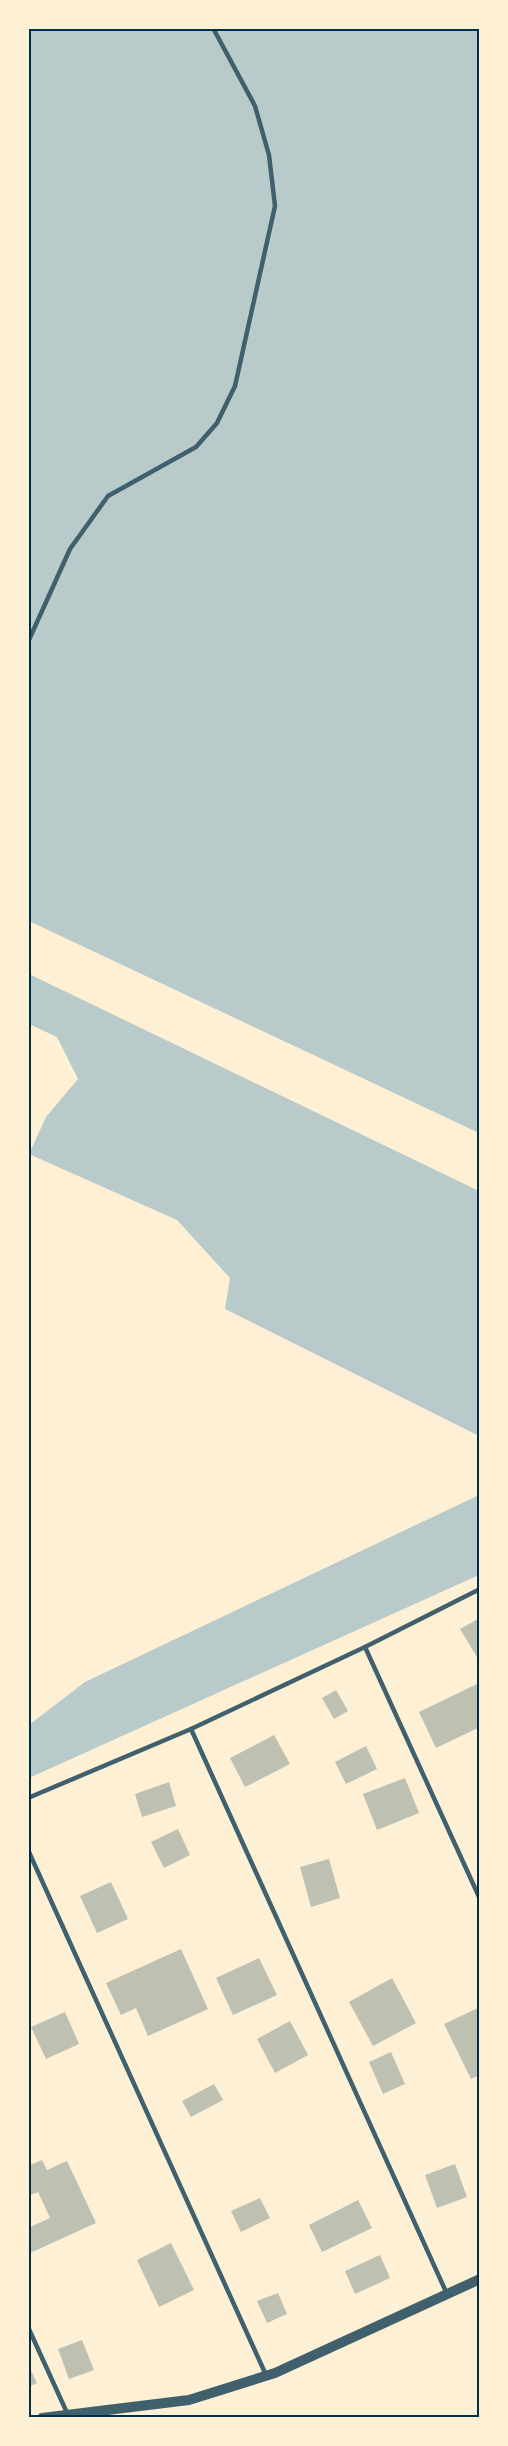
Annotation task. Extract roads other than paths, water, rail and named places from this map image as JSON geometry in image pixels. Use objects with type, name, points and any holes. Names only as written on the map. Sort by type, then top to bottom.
[{"type":"street","points":[[42,2418],[189,2400],[266,2376],[480,2279]]},
{"type":"lane","points":[[28,642],[70,549],[108,496],[196,447],[217,423],[235,386],[274,206],[269,155],[255,106],[213,28]]},
{"type":"lane","points":[[28,1798],[191,1729],[365,1647],[480,1589]]},
{"type":"lane","points":[[365,1647],[480,1899]]},
{"type":"lane","points":[[191,1729],[447,2294]]},
{"type":"lane","points":[[28,1850],[266,2376]]},
{"type":"lane","points":[[28,2327],[68,2415]]}]
